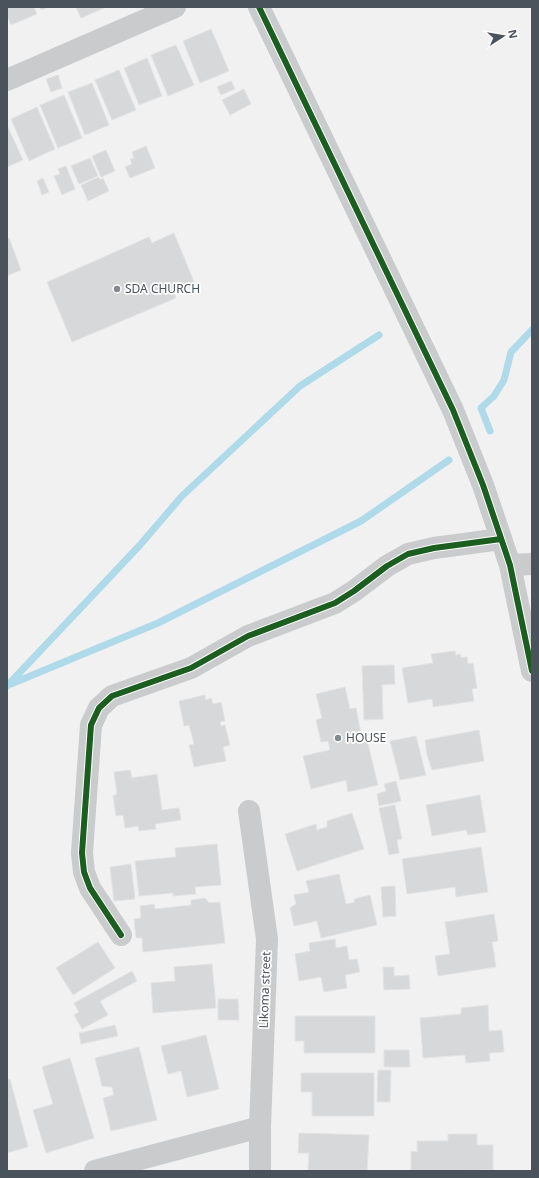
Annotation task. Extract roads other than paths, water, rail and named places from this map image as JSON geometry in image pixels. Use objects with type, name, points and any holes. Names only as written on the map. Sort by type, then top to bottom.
[{"type":"street","points":[[7,80],[174,7]]},
{"type":"street","points":[[259,7],[454,410],[483,485],[510,565],[532,671]]},
{"type":"street","points":[[121,935],[90,888],[84,872],[82,853],[91,724],[99,708],[112,696],[191,668],[248,636],[335,603],[354,591],[387,566],[408,554],[434,548],[501,539]]},
{"type":"street","points":[[510,565],[532,564]]},
{"type":"street","name":"Likoma street","points":[[249,811],[267,939],[260,1127],[260,1171]]},
{"type":"street","points":[[95,1171],[260,1127]]},
{"type":"waterway","points":[[490,431],[481,408],[494,396],[504,380],[511,352],[532,330]]},
{"type":"waterway","points":[[7,686],[140,545],[182,496],[300,386],[379,335]]},
{"type":"waterway","points":[[11,684],[158,623],[361,521],[449,460]]},
{"type":"place","name":"SDA CHURCH","points":[[117,289]]},
{"type":"place","name":"HOUSE","points":[[338,738]]}]
